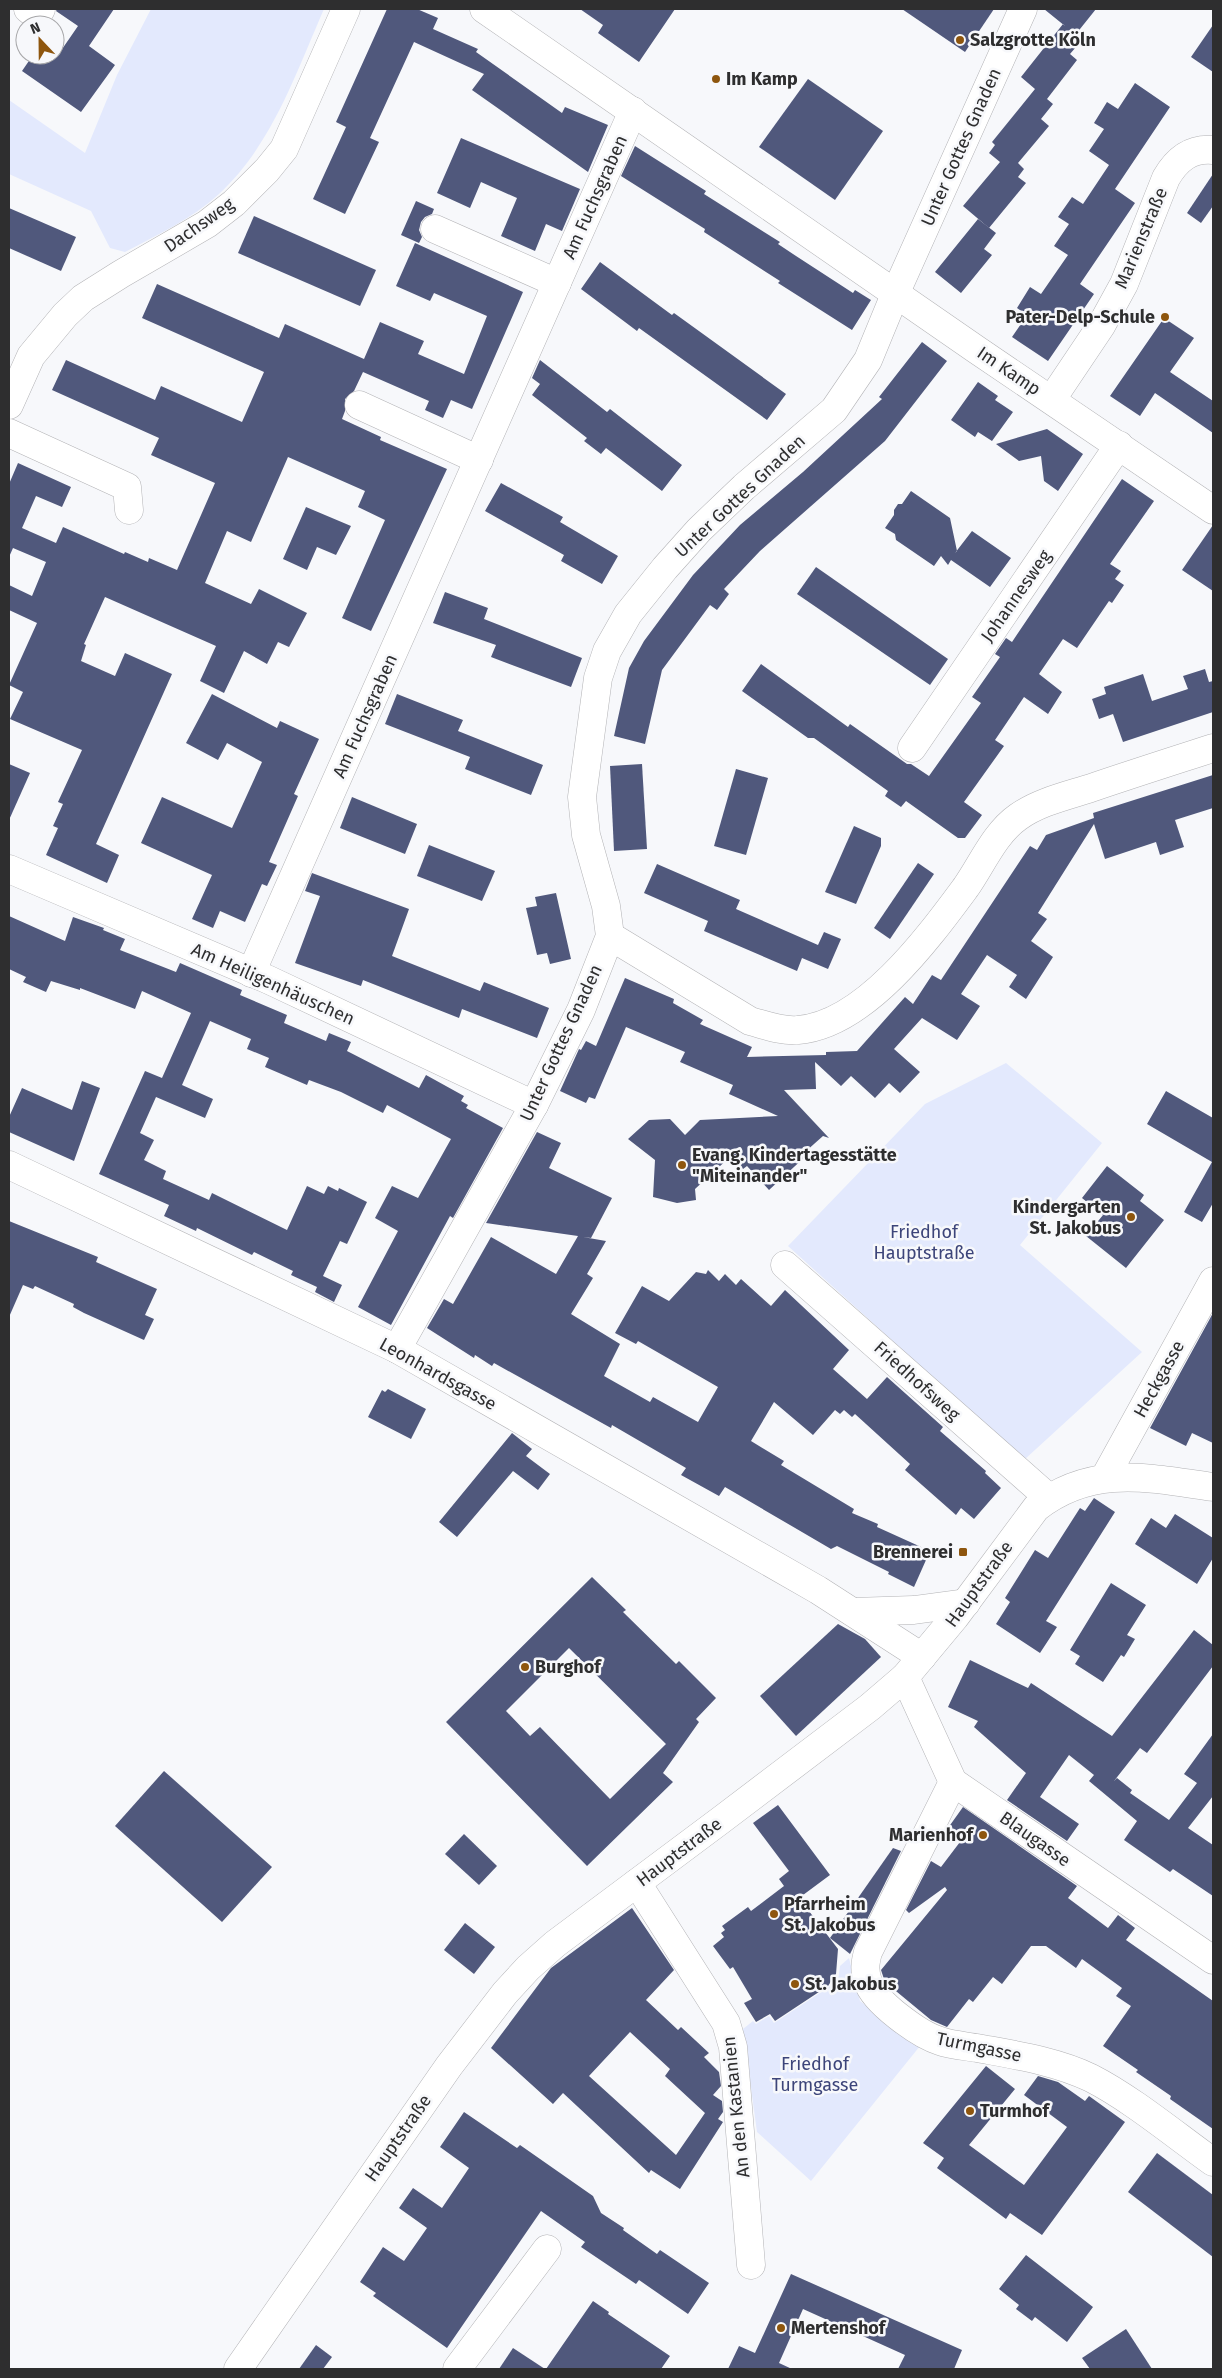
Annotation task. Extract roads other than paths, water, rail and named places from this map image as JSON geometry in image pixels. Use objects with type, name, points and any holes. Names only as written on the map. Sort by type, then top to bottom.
[{"type":"street","points":[[28,9],[37,16],[41,9]]},
{"type":"street","name":"Dachsweg","points":[[9,405],[31,356],[71,309],[83,298],[206,224],[234,203],[267,170],[284,149],[346,9]]},
{"type":"street","name":"Im Kamp","points":[[484,9],[896,292],[977,350],[1052,399],[1213,510]]},
{"type":"street","name":"Unter Gottes Gnaden","points":[[397,1349],[534,1105],[581,1010],[610,936],[606,906],[586,835],[582,796],[598,678],[606,652],[628,614],[699,530],[744,487],[834,410],[868,360],[896,292],[1023,9]]},
{"type":"street","name":"Am Fuchsgraben","points":[[252,973],[633,112]]},
{"type":"street","name":"Marienstraße","points":[[1052,399],[1101,326],[1124,284],[1166,178],[1173,166],[1194,151],[1213,150]]},
{"type":"street","points":[[435,229],[557,283]]},
{"type":"street","points":[[359,405],[479,460]]},
{"type":"street","points":[[9,433],[127,487],[129,510]]},
{"type":"street","name":"Johannesweg","points":[[912,748],[1119,445]]},
{"type":"street","points":[[610,936],[750,1021],[773,1028],[797,1031],[822,1026],[843,1017],[857,1008],[912,953],[966,887],[1004,830],[1015,819],[1042,804],[1213,748]]},
{"type":"street","name":"Am Heiligenhäuschen","points":[[9,869],[252,973],[534,1105]]},
{"type":"street","name":"Leonhardsgasse","points":[[9,1165],[397,1349],[719,1531],[853,1612],[914,1667]]},
{"type":"street","name":"Friedhofsweg","points":[[786,1265],[1049,1498]]},
{"type":"street","name":"Heckgasse","points":[[1105,1477],[1213,1281]]},
{"type":"street","name":"Hauptstraße","points":[[238,2369],[398,2137],[505,1993],[555,1944],[870,1707],[914,1667],[966,1603],[1028,1517],[1049,1498],[1068,1488],[1105,1477],[1135,1476],[1213,1487]]},
{"type":"street","points":[[853,1612],[914,1610],[966,1603]]},
{"type":"street","points":[[914,1667],[953,1782]]},
{"type":"street","name":"Blaugasse","points":[[953,1782],[1213,1960]]},
{"type":"street","name":"Turmgasse","points":[[953,1782],[868,1952],[864,1967],[868,1984],[878,1997],[926,2036],[941,2042],[1022,2056],[1060,2066],[1091,2078],[1117,2094],[1213,2162]]},
{"type":"street","name":"An den Kastanien","points":[[637,1883],[726,2023],[733,2047],[751,2266]]},
{"type":"street","points":[[457,2369],[547,2249]]},
{"type":"place","name":"Salzgrotte Köln","points":[[960,40]]},
{"type":"place","name":"Im Kamp","points":[[716,79]]},
{"type":"place","name":"Pater-Delp-Schule","points":[[1165,317]]},
{"type":"place","name":"Evang. Kindertagesstätte \"Miteinander\"","points":[[682,1165]]},
{"type":"place","name":"Kindergarten St. Jakobus","points":[[1131,1217]]},
{"type":"place","name":"Brennerei","points":[[963,1552]]},
{"type":"place","name":"Burghof","points":[[525,1667]]},
{"type":"place","name":"Marienhof","points":[[983,1835]]},
{"type":"place","name":"Pfarrheim St. Jakobus","points":[[774,1914]]},
{"type":"place","name":"St. Jakobus","points":[[795,1984]]},
{"type":"place","name":"Turmhof","points":[[970,2111]]},
{"type":"place","name":"Mertenshof","points":[[781,2328]]},
{"type":"park label","name":"Friedhof Hauptstraße","points":[[924,1242]]},
{"type":"park label","name":"Friedhof Turmgasse","points":[[815,2074]]}]
